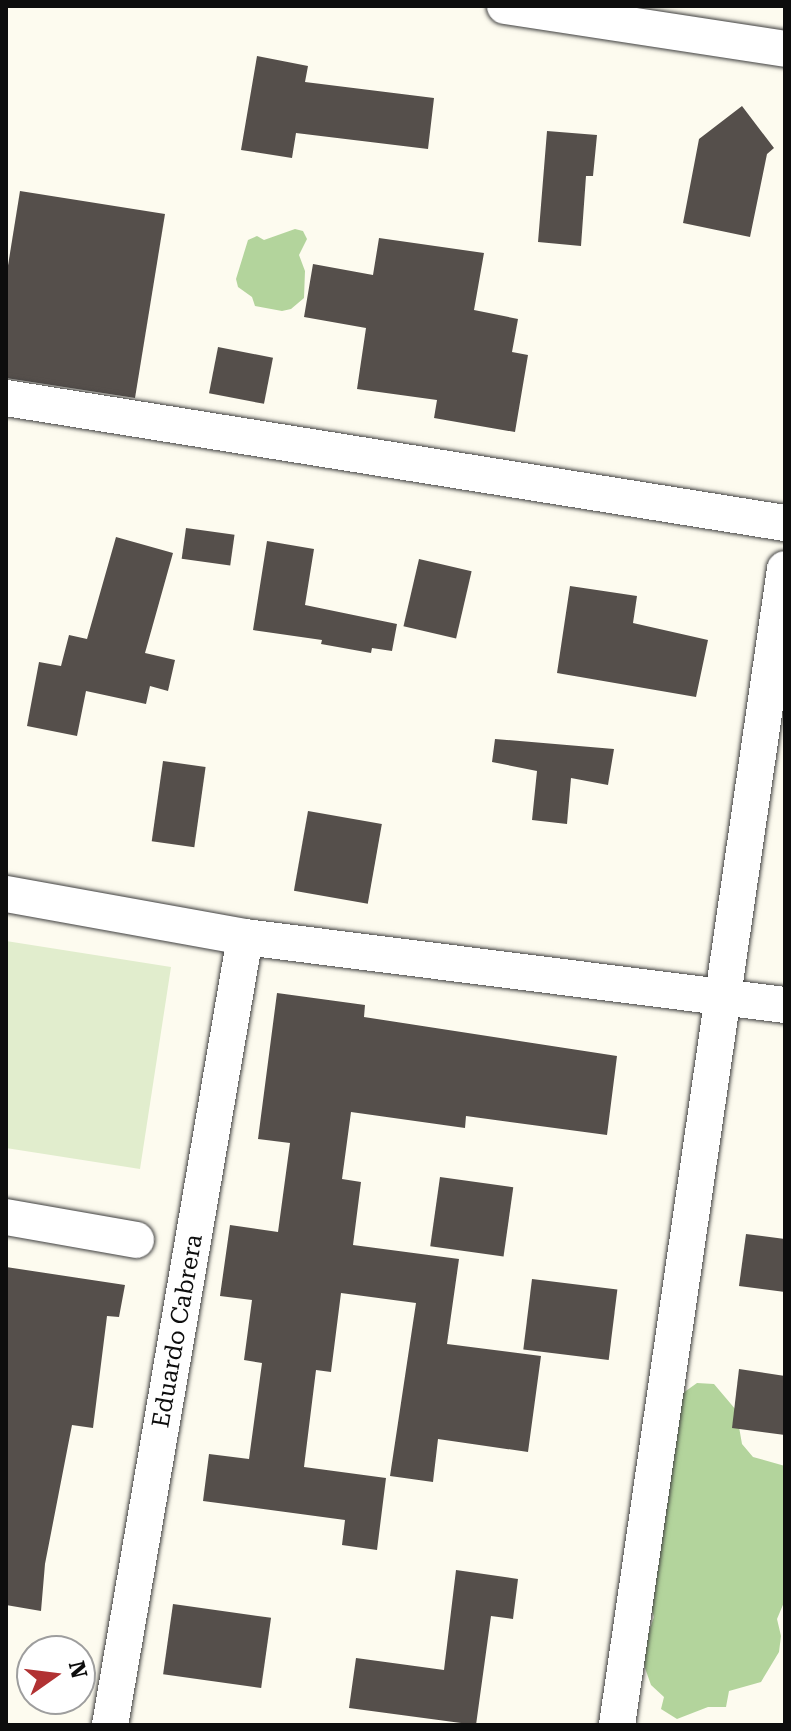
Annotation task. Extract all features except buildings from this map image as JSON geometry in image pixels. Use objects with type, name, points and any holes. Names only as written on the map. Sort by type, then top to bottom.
[{"type":"street","points":[[505,6],[785,49]]},
{"type":"street","points":[[6,398],[785,523]]},
{"type":"street","points":[[617,1725],[785,569]]},
{"type":"street","points":[[6,894],[245,937],[785,1005]]},
{"type":"street","name":"Eduardo Cabrera","points":[[110,1725],[245,937]]},
{"type":"street","points":[[6,1217],[136,1240]]},
{"type":"green space","points":[[295,229],[303,231],[307,239],[299,255],[305,271],[304,298],[291,309],[282,311],[255,306],[252,297],[238,287],[236,279],[248,240],[257,236],[264,240]]},
{"type":"green space","points":[[6,941],[171,967],[140,1169],[6,1148]]},
{"type":"green space","points":[[697,1383],[714,1384],[736,1410],[742,1444],[753,1457],[785,1466],[785,1600],[777,1619],[781,1636],[779,1652],[761,1682],[729,1691],[726,1707],[708,1707],[677,1719],[661,1709],[664,1697],[651,1685],[645,1668],[642,1651],[654,1617],[643,1583],[683,1393]]}]
